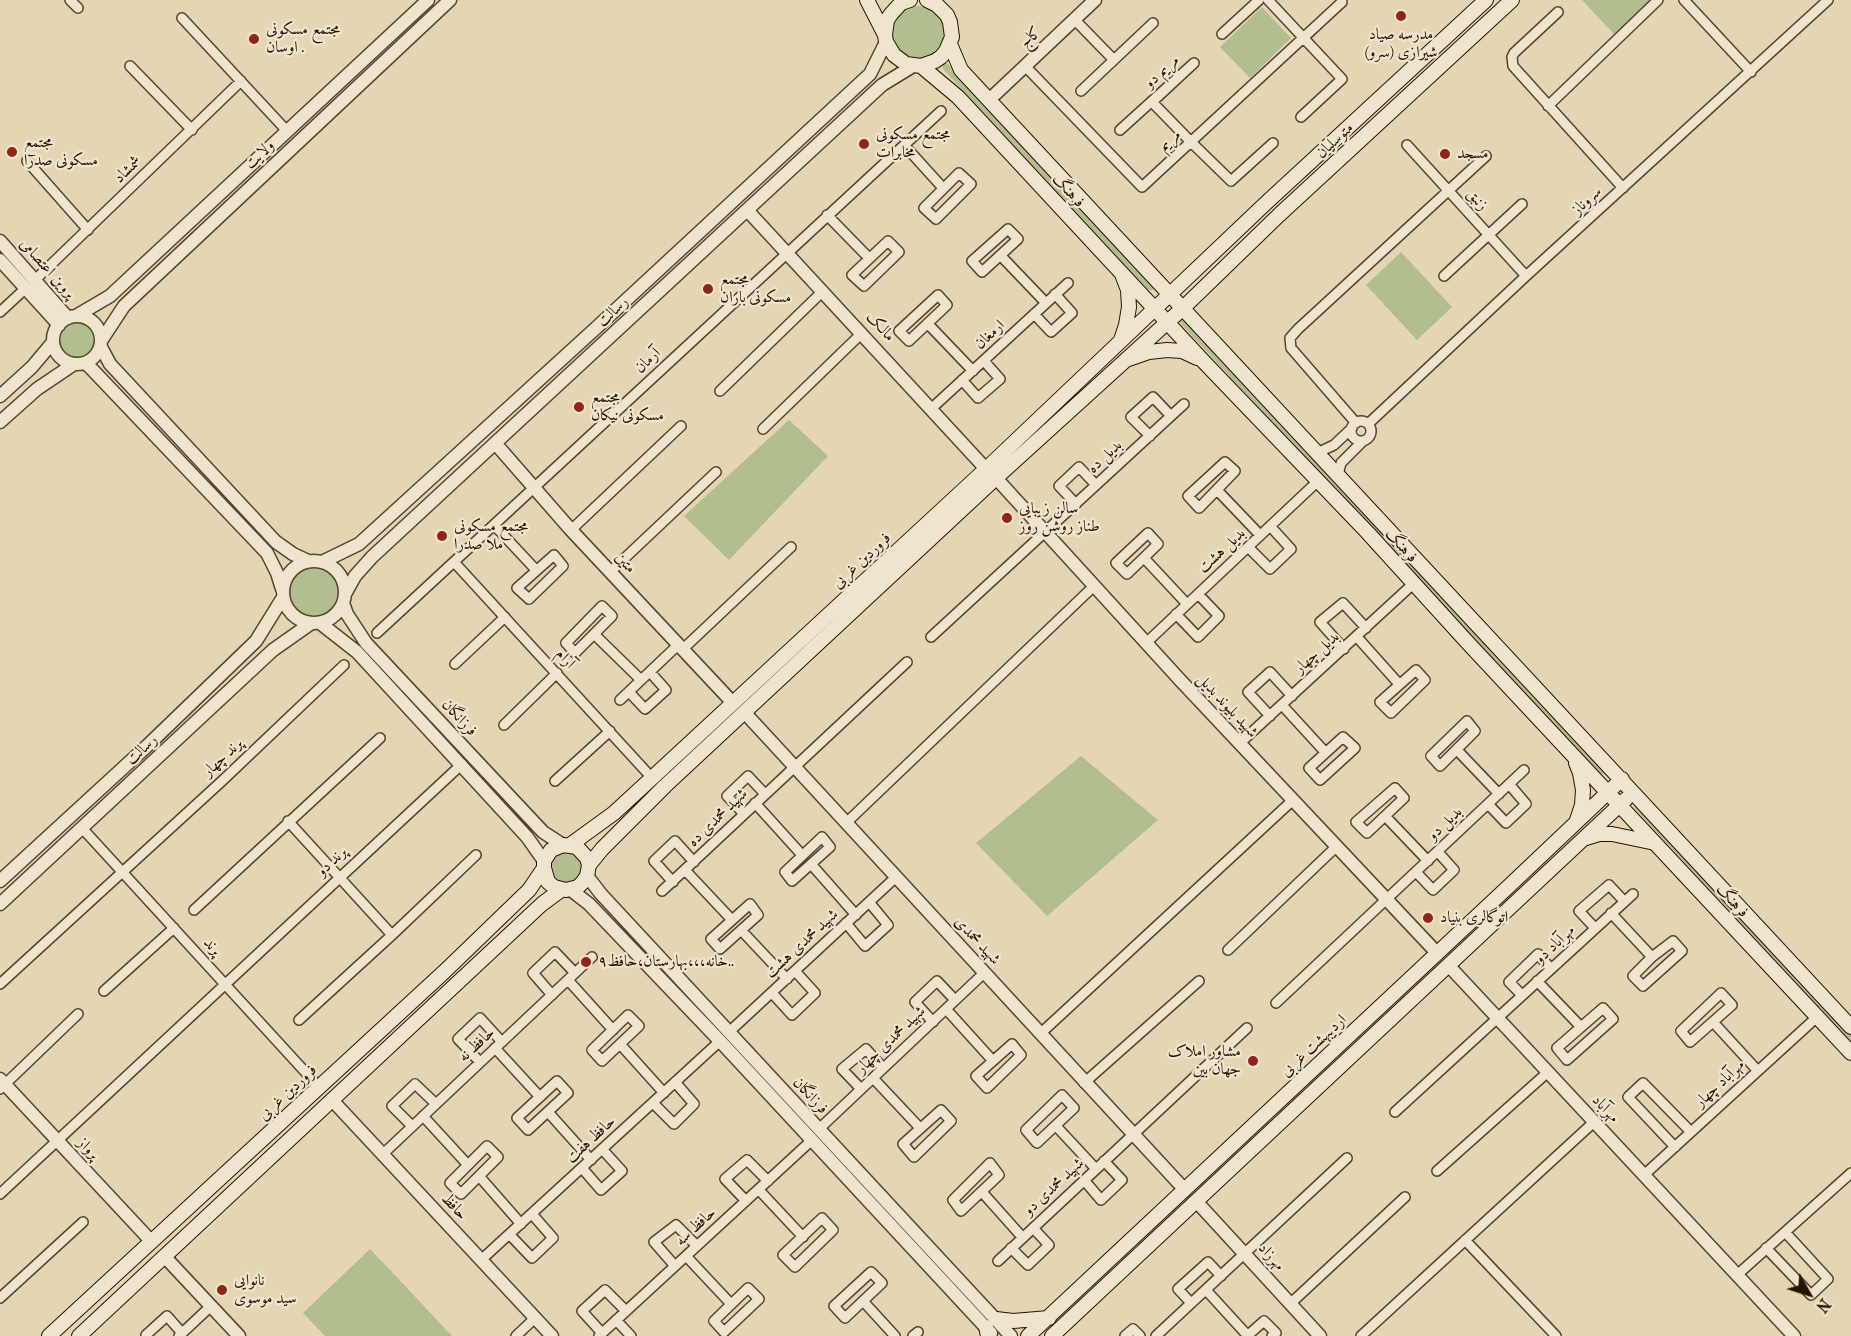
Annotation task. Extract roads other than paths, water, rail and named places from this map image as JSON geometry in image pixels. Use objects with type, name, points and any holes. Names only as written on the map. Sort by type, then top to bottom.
[{"type":"main road","points":[[867,0],[886,39]]},
{"type":"main road","points":[[886,39],[885,27],[891,14],[902,3],[909,0]]},
{"type":"main road","points":[[917,66],[935,62],[950,45],[952,30],[947,15],[937,4],[927,0]]},
{"type":"main road","name":"متوسلیان","points":[[1170,295],[1485,0]]},
{"type":"main road","name":"متوسلیان","points":[[1183,308],[1512,0]]},
{"type":"main road","name":"فرهنگ","points":[[886,39],[899,60],[917,66],[958,97],[1851,1053]]},
{"type":"main road","name":"فرهنگ","points":[[950,45],[961,70],[1851,1027]]},
{"type":"main road","points":[[1266,203],[1280,215]]},
{"type":"main road","points":[[1120,270],[1128,290],[1129,307],[1121,341]]},
{"type":"main road","name":"فروردین غربی","points":[[588,870],[602,849],[665,786],[745,713],[1170,295]]},
{"type":"main road","name":"فروردین غربی","points":[[567,845],[614,813],[733,703],[991,473],[1183,308]]},
{"type":"main road","points":[[1124,361],[1149,352],[1167,350],[1182,351],[1206,363]]},
{"type":"main road","points":[[1573,756],[1580,773],[1583,790],[1582,805],[1575,824]]},
{"type":"main road","name":"اردیبهشت غربی","points":[[1028,1336],[1622,779]]},
{"type":"main road","name":"اردیبهشت غربی","points":[[1056,1334],[1634,792]]},
{"type":"main road","points":[[1586,837],[1612,834],[1657,844]]},
{"type":"main road","points":[[79,1336],[542,904],[584,882],[588,870],[583,852],[567,845],[551,850],[544,864],[548,882],[566,890]]},
{"type":"main road","name":"فروردین غربی","points":[[50,1336],[444,972],[529,890],[544,864]]},
{"type":"main road","points":[[1310,1072],[1322,1084]]},
{"type":"main road","points":[[991,1330],[1013,1321],[1049,1318]]},
{"type":"street","points":[[70,0],[78,8]]},
{"type":"street","name":"ولایت","points":[[68,320],[110,296],[428,0]]},
{"type":"street","name":"ولایت","points":[[101,344],[124,306],[450,0]]},
{"type":"street","name":"کاج","points":[[989,100],[1095,0]]},
{"type":"street","points":[[1222,34],[1259,0]]},
{"type":"street","points":[[1268,0],[1342,79],[1300,117]]},
{"type":"street","points":[[1548,106],[1659,0]]},
{"type":"street","points":[[1684,0],[1751,72]]},
{"type":"street","name":"سروناز","points":[[1368,424],[1828,0]]},
{"type":"street","name":"مریم","points":[[1026,66],[1142,187],[1342,2]]},
{"type":"street","points":[[1558,12],[1515,53],[1513,66],[1623,189]]},
{"type":"street","points":[[182,18],[287,131]]},
{"type":"street","points":[[1074,19],[1114,60]]},
{"type":"street","points":[[1081,91],[1154,23]]},
{"type":"street","name":"رسالت","points":[[322,562],[359,544],[870,75],[886,39]]},
{"type":"street","name":"مریم دو","points":[[1120,130],[1194,63],[1152,102],[1191,142]]},
{"type":"street","points":[[130,66],[192,130]]},
{"type":"street","name":"رسالت","points":[[344,598],[355,576],[372,557],[882,85],[917,66]]},
{"type":"street","name":"شمشاد","points":[[0,312],[241,81]]},
{"type":"street","name":"آرمان","points":[[377,633],[941,111]]},
{"type":"street","points":[[1191,142],[1231,181],[1273,143]]},
{"type":"street","points":[[903,145],[943,189]]},
{"type":"street","name":"زنبق","points":[[1407,145],[1526,276]]},
{"type":"street","points":[[1363,441],[1354,438],[1354,426],[1291,348],[1290,338],[1486,156]]},
{"type":"street","points":[[27,161],[88,230]]},
{"type":"street","points":[[959,173],[971,184],[936,219],[924,208],[943,189],[959,173]]},
{"type":"street","points":[[1444,276],[1522,204]]},
{"type":"street","name":"مالک","points":[[747,210],[991,473]]},
{"type":"street","points":[[827,215],[869,258]]},
{"type":"street","points":[[1008,229],[1018,239],[1000,256],[982,272],[972,261],[1008,229]]},
{"type":"street","name":"پروین اعتصامی","points":[[0,241],[30,284]]},
{"type":"street","points":[[888,242],[899,252],[864,286],[852,275],[869,258],[888,242]]},
{"type":"street","points":[[1000,256],[1046,303]]},
{"type":"street","name":"پروین اعتصامی","points":[[0,260],[30,284],[68,320]]},
{"type":"street","name":"ارمغان","points":[[932,408],[1068,283]]},
{"type":"street","points":[[720,391],[823,291]]},
{"type":"street","points":[[1034,314],[1051,332],[1072,313],[1055,294]]},
{"type":"street","points":[[939,295],[947,305],[928,324],[909,341],[899,331],[939,295]]},
{"type":"street","points":[[0,396],[32,367],[68,320],[86,318],[94,323],[110,364],[276,542],[308,561],[322,562],[334,568],[340,575],[344,598],[338,612],[330,619],[315,624],[300,621],[292,616],[286,608],[277,573],[267,554],[80,364],[59,357],[53,342]]},
{"type":"street","points":[[928,324],[973,371]]},
{"type":"street","points":[[763,429],[862,333]]},
{"type":"street","points":[[0,422],[37,389],[95,357],[101,344]]},
{"type":"street","points":[[962,380],[978,398],[1000,379],[984,361]]},
{"type":"street","points":[[1150,436],[1131,417],[1138,410],[1152,397],[1171,416]]},
{"type":"street","name":"بدیل ده","points":[[932,638],[1184,404]]},
{"type":"street","points":[[1317,453],[1334,445],[1362,421],[1368,424],[1371,429],[1370,435],[1341,463],[1338,475]]},
{"type":"street","points":[[571,530],[681,426]]},
{"type":"street","name":"متین","points":[[495,443],[571,530],[733,703]]},
{"type":"street","points":[[1225,462],[1235,471],[1216,490],[1199,508],[1188,495],[1225,462]]},
{"type":"street","points":[[1076,504],[1059,486],[1066,479],[1079,467],[1096,485]]},
{"type":"street","points":[[610,572],[716,472]]},
{"type":"street","name":"شهید بلیوند بدیل","points":[[991,473],[1146,643],[1437,953]]},
{"type":"street","name":"بدیل هشت","points":[[1146,643],[1318,481]]},
{"type":"street","points":[[1216,490],[1260,535]]},
{"type":"street","points":[[494,525],[536,570]]},
{"type":"street","points":[[1248,547],[1270,569],[1284,556],[1291,549],[1270,525]]},
{"type":"street","points":[[1148,533],[1158,544],[1144,559],[1127,574],[1116,563],[1148,533]]},
{"type":"street","points":[[620,700],[791,547]]},
{"type":"street","points":[[554,555],[563,566],[529,599],[518,588],[536,570],[554,555]]},
{"type":"street","points":[[1144,559],[1187,604]]},
{"type":"street","points":[[282,593],[288,573],[299,564],[308,561]]},
{"type":"street","name":"آرام","points":[[454,562],[652,778]]},
{"type":"street","name":"بدیل چهار","points":[[1240,743],[1413,584]]},
{"type":"street","points":[[846,823],[1094,586]]},
{"type":"street","name":"رسالت","points":[[0,881],[256,642],[282,593]]},
{"type":"street","points":[[1176,614],[1198,637],[1219,616],[1198,594]]},
{"type":"street","name":"فرزانگان","points":[[344,598],[347,614],[366,643],[543,832],[567,845]]},
{"type":"street","points":[[1344,649],[1320,622],[1343,603],[1366,628]]},
{"type":"street","points":[[602,606],[612,616],[595,635],[575,653],[566,643],[602,606]]},
{"type":"street","points":[[455,664],[505,617]]},
{"type":"street","name":"رسالت","points":[[0,904],[273,650],[315,624]]},
{"type":"street","name":"فرزانگان","points":[[315,624],[357,652],[527,837],[544,864]]},
{"type":"street","points":[[595,635],[641,680]]},
{"type":"street","points":[[1357,637],[1399,684]]},
{"type":"street","name":"شهید محمدی ده","points":[[662,891],[907,662]]},
{"type":"street","name":"پرند چهار","points":[[0,984],[222,781],[344,665]]},
{"type":"street","points":[[1416,670],[1425,680],[1391,713],[1380,702],[1399,684],[1416,670]]},
{"type":"street","points":[[628,692],[645,709],[666,690],[650,672]]},
{"type":"street","points":[[1270,716],[1248,692],[1270,672],[1292,696]]},
{"type":"street","points":[[504,725],[557,673]]},
{"type":"street","points":[[1282,705],[1325,752]]},
{"type":"street","name":"شهید محمدی","points":[[745,713],[1185,1191]]},
{"type":"street","points":[[1467,721],[1475,731],[1457,750],[1440,766],[1431,756],[1467,721]]},
{"type":"street","points":[[555,781],[610,731]]},
{"type":"street","points":[[1344,737],[1355,748],[1320,780],[1309,768],[1325,752],[1344,737]]},
{"type":"street","points":[[194,910],[380,738]]},
{"type":"street","points":[[1457,750],[1499,794]]},
{"type":"street","name":"پرند دو","points":[[0,1194],[462,764]]},
{"type":"street","name":"بدیل دو","points":[[1276,1003],[1524,770]]},
{"type":"street","points":[[744,814],[727,796],[741,782],[748,776],[765,794]]},
{"type":"street","points":[[1488,804],[1506,823],[1526,804],[1509,784]]},
{"type":"street","points":[[1395,788],[1404,798],[1386,817],[1367,833],[1356,822],[1395,788]]},
{"type":"street","points":[[1040,1034],[1293,800]]},
{"type":"street","points":[[755,803],[802,855]]},
{"type":"street","points":[[1386,817],[1428,861]]},
{"type":"street","points":[[288,822],[392,935]]},
{"type":"street","name":"پرند","points":[[82,828],[319,1086]]},
{"type":"street","points":[[823,837],[830,847],[811,864],[792,880],[785,872],[823,837]]},
{"type":"street","points":[[672,882],[654,861],[675,841],[694,862]]},
{"type":"street","points":[[1228,950],[1337,846]]},
{"type":"street","points":[[1416,873],[1433,890],[1454,870],[1438,852]]},
{"type":"street","points":[[299,1020],[476,855]]},
{"type":"street","points":[[811,864],[856,915]]},
{"type":"street","name":"فرزانگان","points":[[588,870],[594,886],[725,1037],[991,1330],[1011,1336]]},
{"type":"street","points":[[685,870],[732,920]]},
{"type":"street","name":"شهید محمدی هشت","points":[[725,1037],[896,878]]},
{"type":"street","points":[[1595,928],[1580,911],[1609,885],[1624,902]]},
{"type":"street","name":"فرزانگان","points":[[566,890],[589,904],[725,1037]]},
{"type":"street","name":"مهرآباد دو","points":[[1395,1112],[1633,894]]},
{"type":"street","points":[[846,923],[865,946],[888,925],[869,902]]},
{"type":"street","points":[[751,904],[758,914],[741,930],[720,949],[711,939],[751,904]]},
{"type":"street","points":[[1611,913],[1652,957]]},
{"type":"street","points":[[104,991],[174,928]]},
{"type":"street","points":[[741,930],[787,979]]},
{"type":"street","points":[[1673,941],[1682,951],[1642,986],[1634,976],[1652,957],[1673,941]]},
{"type":"street","points":[[552,995],[533,973],[555,952],[571,977],[613,1030]]},
{"type":"street","points":[[1522,995],[1509,982],[1538,954],[1551,969]]},
{"type":"street","name":"حافظ نه","points":[[382,1154],[592,957]]},
{"type":"street","name":"مهرآباد","points":[[1449,966],[1791,1335]]},
{"type":"street","points":[[772,993],[792,1015],[815,993],[795,971]]},
{"type":"street","name":"شهید محمدی چهار","points":[[816,1135],[861,1089],[984,973]]},
{"type":"street","points":[[933,1022],[915,1002],[937,981],[955,1000]]},
{"type":"street","points":[[1084,1083],[1199,981]]},
{"type":"street","points":[[1538,981],[1581,1027]]},
{"type":"street","points":[[1721,993],[1732,1005],[1713,1022],[1690,1042],[1681,1031],[1721,993]]},
{"type":"street","points":[[1603,1008],[1613,1019],[1567,1060],[1557,1048],[1581,1027],[1603,1008]]},
{"type":"street","points":[[946,1009],[993,1061]]},
{"type":"street","points":[[2,1084],[78,1014]]},
{"type":"street","points":[[628,1015],[639,1026],[620,1044],[602,1061],[592,1050],[628,1015]]},
{"type":"street","name":"مهرآباد چهار","points":[[1644,1175],[1818,1017]]},
{"type":"street","points":[[480,1062],[458,1039],[480,1018],[498,1045],[540,1097]]},
{"type":"street","points":[[1713,1022],[1758,1070]]},
{"type":"street","name":"شهید محمدی دو","points":[[998,1261],[1247,1028]]},
{"type":"street","name":"حافظ هفت","points":[[482,1260],[725,1037]]},
{"type":"street","points":[[620,1044],[664,1093]]},
{"type":"street","points":[[1012,1044],[1021,1055],[987,1088],[976,1076],[993,1061],[1012,1044]]},
{"type":"street","points":[[861,1089],[842,1069],[866,1049],[883,1068]]},
{"type":"street","points":[[1437,1172],[1548,1072]]},
{"type":"street","points":[[873,1078],[920,1128]]},
{"type":"street","points":[[557,1081],[568,1093],[548,1112],[528,1130],[517,1118],[557,1081]]},
{"type":"street","points":[[653,1102],[674,1124],[694,1104],[675,1082]]},
{"type":"street","points":[[1675,1147],[1628,1097],[1643,1083],[1690,1132]]},
{"type":"street","name":"پرواز","points":[[2,1084],[151,1241]]},
{"type":"street","points":[[412,1126],[392,1106],[415,1084],[435,1104]]},
{"type":"street","points":[[1062,1095],[1074,1108],[1056,1126],[1037,1143],[1026,1130],[1062,1095]]},
{"type":"street","name":"حافظ","points":[[332,1100],[552,1336]]},
{"type":"street","points":[[941,1110],[951,1121],[914,1157],[903,1144],[920,1128],[941,1110]]},
{"type":"street","points":[[548,1112],[591,1160]]},
{"type":"street","points":[[423,1116],[468,1165]]},
{"type":"street","points":[[1361,1336],[1594,1122]]},
{"type":"street","points":[[1056,1126],[1095,1169]]},
{"type":"street","name":"حافظ سه","points":[[601,1335],[816,1135]]},
{"type":"street","points":[[487,1146],[498,1157],[479,1176],[461,1194],[450,1183],[487,1146]]},
{"type":"street","points":[[582,1168],[601,1190],[622,1171],[602,1149]]},
{"type":"street","points":[[1156,1336],[1347,1158]]},
{"type":"street","points":[[746,1201],[725,1179],[747,1160],[768,1181]]},
{"type":"street","points":[[1084,1180],[1101,1200],[1122,1180],[1104,1161]]},
{"type":"street","points":[[990,1163],[999,1174],[982,1192],[962,1211],[953,1200],[990,1163]]},
{"type":"street","points":[[1737,1275],[1851,1173]]},
{"type":"street","points":[[479,1176],[521,1224]]},
{"type":"street","points":[[759,1190],[803,1237]]},
{"type":"street","points":[[982,1192],[1023,1238]]},
{"type":"street","points":[[1290,1304],[1405,1197]]},
{"type":"street","name":"مهرزاد","points":[[1196,1201],[1320,1336]]},
{"type":"street","points":[[510,1235],[531,1258],[553,1238],[532,1214]]},
{"type":"street","points":[[822,1218],[833,1230],[795,1267],[783,1256],[803,1237],[822,1218]]},
{"type":"street","points":[[0,1298],[83,1222]]},
{"type":"street","points":[[675,1266],[654,1242],[676,1225],[697,1246]]},
{"type":"street","points":[[1011,1248],[1028,1265],[1050,1245],[1033,1228]]},
{"type":"street","points":[[1766,1248],[1811,1295],[1828,1279],[1785,1232]]},
{"type":"street","points":[[1465,1240],[1556,1336]]},
{"type":"street","points":[[686,1256],[731,1304]]},
{"type":"street","points":[[165,1257],[239,1336]]},
{"type":"street","points":[[1191,1304],[1178,1289],[1208,1262],[1221,1276]]},
{"type":"street","points":[[871,1272],[882,1283],[863,1301],[845,1318],[834,1306],[871,1272]]},
{"type":"street","points":[[748,1288],[759,1299],[724,1332],[714,1321],[731,1304],[748,1288]]},
{"type":"street","points":[[601,1335],[582,1311],[605,1290],[626,1311]]},
{"type":"street","points":[[1206,1290],[1247,1336],[1264,1321],[1276,1333],[1272,1336]]},
{"type":"street","points":[[863,1301],[895,1336]]},
{"type":"street","points":[[147,1336],[167,1316],[180,1335],[211,1306]]},
{"type":"street","points":[[516,1336],[535,1318]]},
{"type":"street","points":[[616,1320],[631,1336]]},
{"type":"street","points":[[1125,1336],[1132,1329],[1140,1336]]},
{"type":"place","name":"مدرسه صیاد شیرازی (سرو)","points":[[1401,16]]},
{"type":"place","name":"مجتمع مسکونی اوسان .","points":[[254,39]]},
{"type":"place","name":"مجتمع مسکونی مخابرات","points":[[864,144]]},
{"type":"place","name":"مجتمع مسکونی صدرا","points":[[12,152]]},
{"type":"place","name":"مسجد","points":[[1445,154]]},
{"type":"place","name":"مجتمع مسکونی باران","points":[[708,289]]},
{"type":"place","name":"مجتمع مسکونی نیکان","points":[[579,407]]},
{"type":"place","name":"سالن زیبایی طناز روشن روز","points":[[1007,518]]},
{"type":"place","name":"مجتمع مسکونی ملا صدرا","points":[[442,536]]},
{"type":"place","name":"اتوگالری بنیاد","points":[[1428,918]]},
{"type":"place","name":"خانه،،،بهارستان،حافظ۹..","points":[[586,962]]},
{"type":"place","name":"مشاور املاک جهان بین","points":[[1253,1061]]},
{"type":"place","name":"نانوایی سید موسوی","points":[[222,1290]]}]
